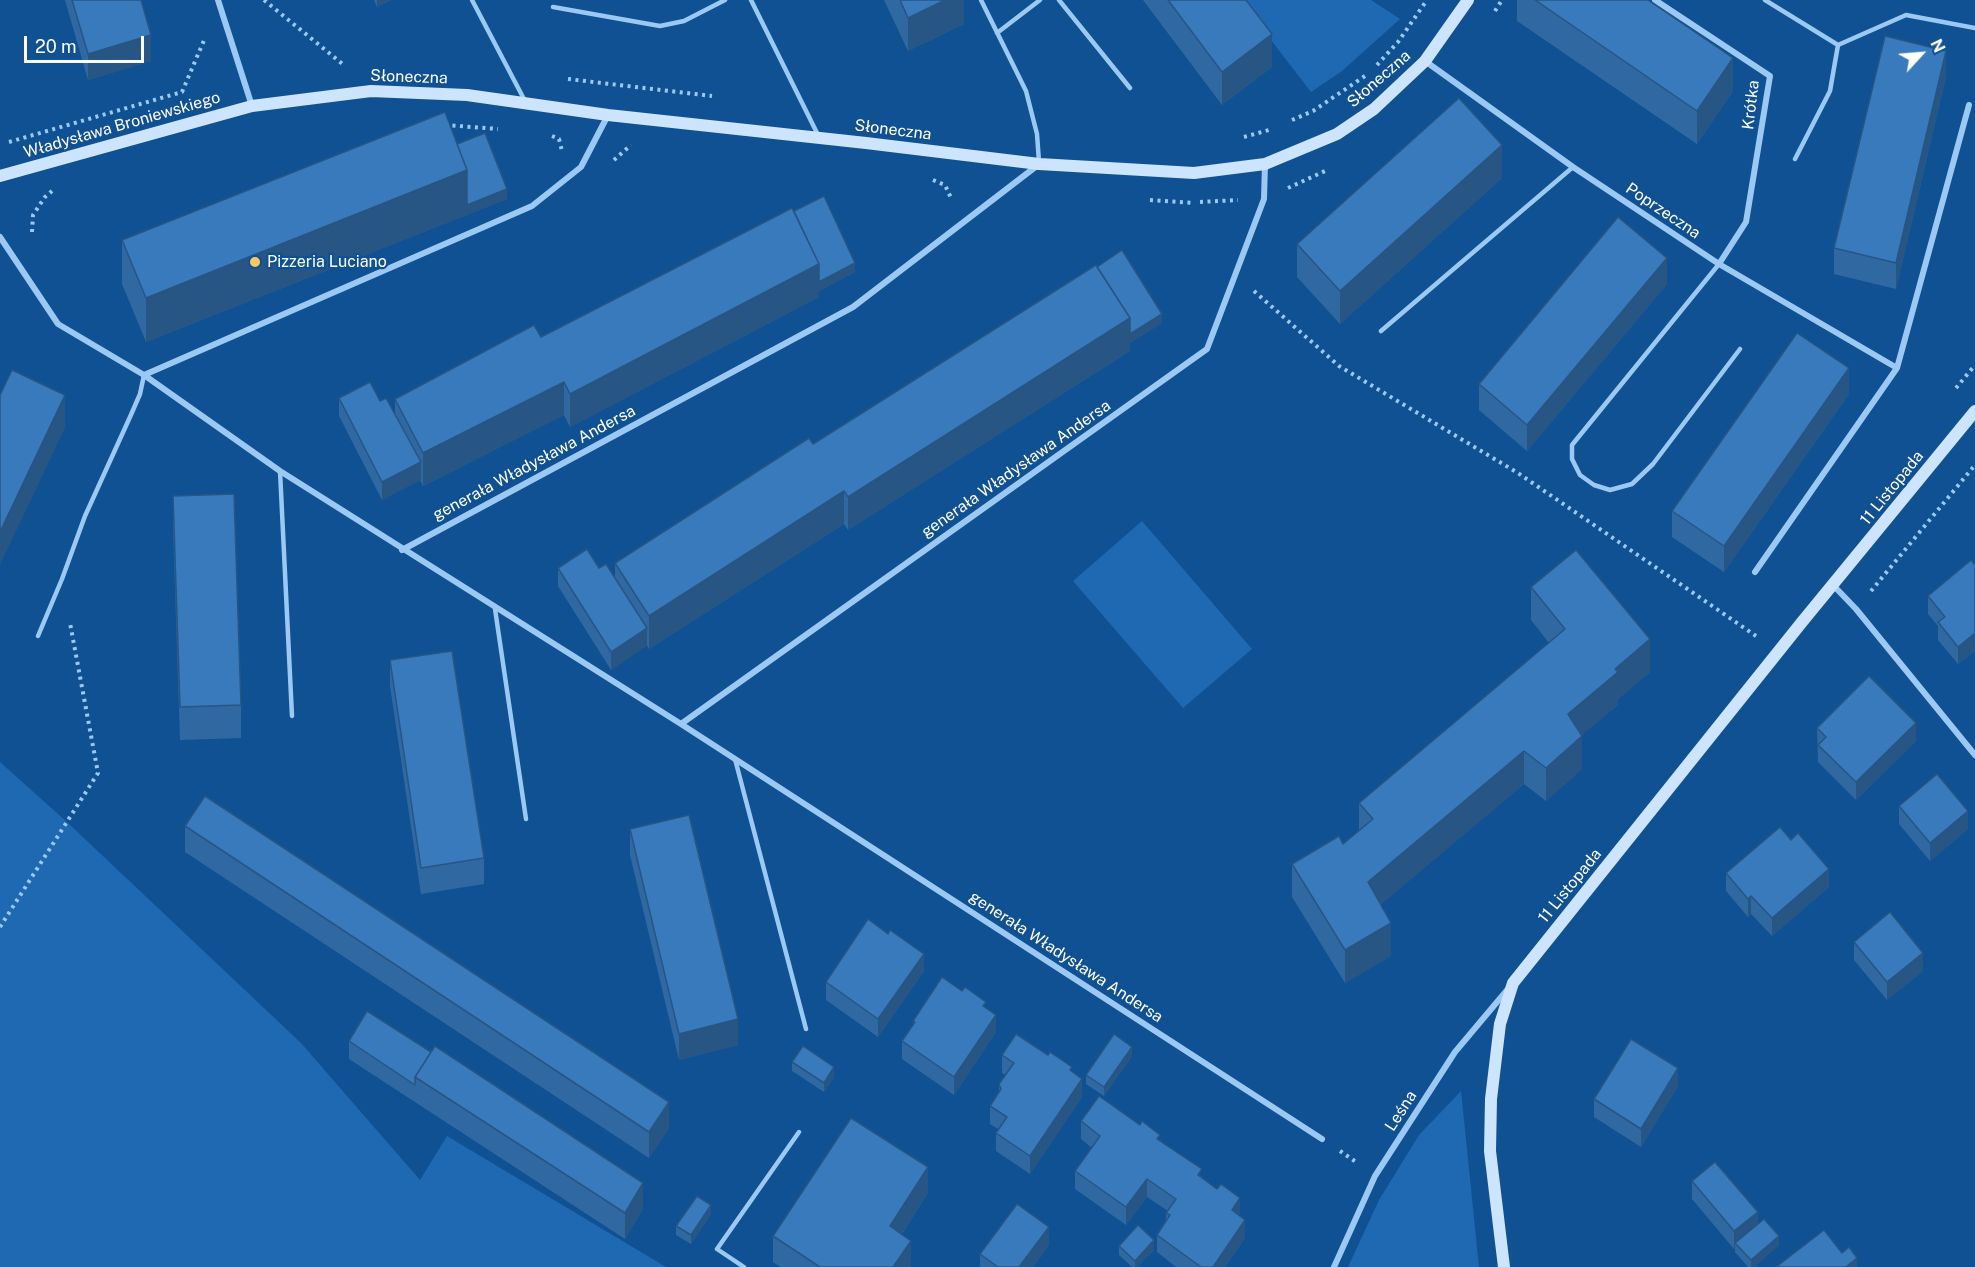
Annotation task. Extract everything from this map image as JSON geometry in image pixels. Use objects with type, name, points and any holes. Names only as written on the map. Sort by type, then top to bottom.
[{"type":"street","points":[[218,0],[252,106]]},
{"type":"street","name":"Słoneczna","points":[[252,106],[371,91],[466,95],[608,115],[819,137],[1039,164],[1194,173],[1266,164],[1336,134],[1374,109],[1425,61],[1468,0]]},
{"type":"street","name":"Krótka","points":[[1655,0],[1770,76],[1746,222],[1719,264]]},
{"type":"street","name":"Poprzeczna","points":[[1425,61],[1574,167],[1719,264],[1897,368]]},
{"type":"street","points":[[1755,572],[1897,368],[1969,105]]},
{"type":"street","name":"Władysława Broniewskiego","points":[[0,176],[252,106]]},
{"type":"street","points":[[144,375],[532,206],[581,167],[608,115]]},
{"type":"street","name":"generała Władysława Andersa","points":[[402,550],[853,307],[1039,164]]},
{"type":"street","name":"generała Władysława Andersa","points":[[681,724],[1207,349],[1264,199],[1266,164]]},
{"type":"street","name":"generała Władysława Andersa","points":[[0,237],[58,324],[144,375],[280,471],[495,609],[681,724],[1322,1139]]},
{"type":"street","name":"11 Listopada","points":[[1503,1267],[1490,1151],[1491,1099],[1500,1024],[1513,983],[1975,411]]},
{"type":"street","points":[[1833,585],[1856,609],[1975,755]]},
{"type":"street","name":"Leśna","points":[[1334,1267],[1376,1176],[1455,1052],[1513,983]]},
{"type":"lane","points":[[471,0],[526,103]]},
{"type":"lane","points":[[553,7],[660,26],[684,21],[725,0]]},
{"type":"lane","points":[[751,0],[819,137]]},
{"type":"lane","points":[[981,0],[1026,91],[1037,134],[1039,164]]},
{"type":"lane","points":[[997,33],[1040,0]]},
{"type":"lane","points":[[1059,0],[1130,88]]},
{"type":"lane","points":[[1765,0],[1838,45]]},
{"type":"lane","points":[[1838,45],[1906,15],[1975,28]]},
{"type":"lane","points":[[1794,159],[1830,91],[1838,45]]},
{"type":"lane","points":[[1382,332],[1574,167]]},
{"type":"lane","points":[[1719,264],[1572,445],[1572,459],[1580,475],[1594,485],[1610,489],[1632,484],[1653,464],[1740,349]]},
{"type":"lane","points":[[39,636],[85,516],[130,417],[144,375]]},
{"type":"lane","points":[[280,471],[292,716]]},
{"type":"lane","points":[[495,609],[526,819]]},
{"type":"lane","points":[[735,759],[806,1029]]},
{"type":"lane","points":[[744,1267],[717,1249],[800,1132]]},
{"type":"path","points":[[264,0],[343,66],[353,66]]},
{"type":"path","points":[[1377,66],[1398,42],[1427,0]]},
{"type":"path","points":[[0,145],[182,92],[206,35]]},
{"type":"path","points":[[1282,125],[1313,111],[1370,74]]},
{"type":"path","points":[[558,78],[716,97]]},
{"type":"path","points":[[440,125],[499,129]]},
{"type":"path","points":[[1240,138],[1271,130]]},
{"type":"path","points":[[545,133],[559,139],[564,157]]},
{"type":"path","points":[[32,232],[33,215],[45,197],[57,187]]},
{"type":"path","points":[[1253,290],[1339,366],[1518,473],[1748,631]]},
{"type":"path","points":[[1856,609],[1975,465]]},
{"type":"path","points":[[0,927],[98,772],[62,579]]},
{"type":"shaded area","points":[[1240,0],[1371,0],[1400,19],[1342,71],[1311,92]]},
{"type":"shaded area","points":[[1142,521],[1252,649],[1183,708],[1073,581]]},
{"type":"shaded area","points":[[0,762],[68,823],[301,1043],[420,1180],[447,1136],[666,1267],[0,1267]]},
{"type":"shaded area","points":[[1461,1091],[1479,1267],[1348,1267],[1379,1200],[1419,1135]]},
{"type":"building","points":[[72,0],[141,0],[151,35],[88,54]]},
{"type":"building","points":[[900,0],[945,0],[908,18]]},
{"type":"building","points":[[1168,0],[1246,0],[1272,34],[1222,72]]},
{"type":"building","points":[[1535,0],[1648,0],[1733,58],[1697,111]]},
{"type":"building","points":[[1885,36],[1946,51],[1896,263],[1834,248]]},
{"type":"building","points":[[1459,98],[1502,145],[1340,291],[1297,244]]},
{"type":"building","points":[[445,112],[467,170],[146,298],[122,240]]},
{"type":"building","points":[[485,133],[507,189],[467,205],[467,170],[457,144]]},
{"type":"building","points":[[824,196],[855,263],[819,282],[819,264],[794,211]]},
{"type":"building","points":[[792,208],[819,264],[570,394],[564,382],[423,453],[395,399],[534,325],[541,337]]},
{"type":"building","points":[[1618,217],[1667,258],[1527,425],[1479,384]]},
{"type":"building","points":[[1122,250],[1162,314],[1130,334],[1130,318],[1097,267]]},
{"type":"building","points":[[1096,265],[1130,318],[848,497],[844,491],[649,616],[615,563],[809,438],[813,444]]},
{"type":"building","points":[[1797,333],[1849,368],[1724,546],[1672,511]]},
{"type":"building","points":[[12,370],[65,395],[0,532],[0,395]]},
{"type":"building","points":[[370,382],[380,401],[386,398],[421,462],[382,482],[339,398]]},
{"type":"building","points":[[234,494],[241,705],[180,707],[173,496]]},
{"type":"building","points":[[587,549],[599,568],[606,564],[647,628],[611,652],[558,568]]},
{"type":"building","points":[[1576,550],[1650,639],[1615,669],[1618,672],[1568,714],[1582,736],[1546,768],[1524,751],[1368,882],[1391,923],[1345,950],[1292,864],[1339,836],[1343,844],[1373,819],[1359,803],[1565,629],[1531,587]]},
{"type":"building","points":[[1971,560],[1975,565],[1975,633],[1958,647],[1938,622],[1945,617],[1928,596]]},
{"type":"building","points":[[452,651],[484,858],[421,868],[390,660]]},
{"type":"building","points":[[1869,676],[1916,723],[1856,782],[1818,745],[1826,737],[1817,728]]},
{"type":"building","points":[[1937,774],[1968,811],[1930,843],[1899,806]]},
{"type":"building","points":[[205,796],[669,1102],[649,1132],[185,826]]},
{"type":"building","points":[[689,815],[738,1019],[679,1034],[630,829]]},
{"type":"building","points":[[1780,827],[1791,840],[1798,833],[1829,869],[1772,918],[1751,896],[1748,899],[1726,873]]},
{"type":"building","points":[[1890,912],[1923,953],[1887,982],[1854,942]]},
{"type":"building","points":[[868,919],[888,934],[890,930],[924,954],[878,1019],[826,982]]},
{"type":"building","points":[[942,977],[962,991],[965,987],[986,1002],[983,1006],[996,1015],[954,1077],[902,1041]]},
{"type":"building","points":[[367,1011],[431,1052],[415,1077],[415,1085],[349,1041]]},
{"type":"building","points":[[1016,1034],[1048,1055],[1050,1052],[1072,1067],[1070,1070],[1082,1079],[1030,1156],[996,1133],[1007,1117],[990,1106],[1001,1089],[999,1084],[1014,1063],[1002,1055]]},
{"type":"building","points":[[1114,1034],[1132,1047],[1104,1087],[1086,1075]]},
{"type":"building","points":[[1631,1039],[1678,1068],[1641,1129],[1594,1099]]},
{"type":"building","points":[[435,1046],[643,1183],[625,1213],[415,1077]]},
{"type":"building","points":[[803,1046],[834,1067],[824,1083],[792,1062]]},
{"type":"building","points":[[1099,1096],[1140,1125],[1142,1121],[1160,1135],[1157,1139],[1202,1169],[1198,1175],[1217,1189],[1221,1184],[1240,1198],[1232,1210],[1245,1220],[1213,1267],[1201,1267],[1157,1235],[1170,1215],[1166,1213],[1176,1199],[1147,1179],[1126,1207],[1075,1171],[1100,1136],[1081,1121]]},
{"type":"building","points":[[851,1118],[928,1167],[890,1226],[911,1241],[893,1267],[820,1267],[773,1236]]},
{"type":"building","points":[[1715,1162],[1758,1212],[1734,1231],[1692,1181]]},
{"type":"building","points":[[697,1196],[711,1205],[691,1235],[676,1226]]},
{"type":"building","points":[[1017,1204],[1049,1227],[1019,1267],[998,1267],[980,1254]]},
{"type":"building","points":[[1764,1219],[1779,1236],[1751,1260],[1735,1243]]},
{"type":"building","points":[[1138,1225],[1154,1240],[1135,1261],[1119,1246]]},
{"type":"building","points":[[1824,1230],[1842,1253],[1849,1247],[1857,1258],[1847,1267],[1776,1267]]},
{"type":"place","name":"Pizzeria Luciano","points":[[255,262]]}]
